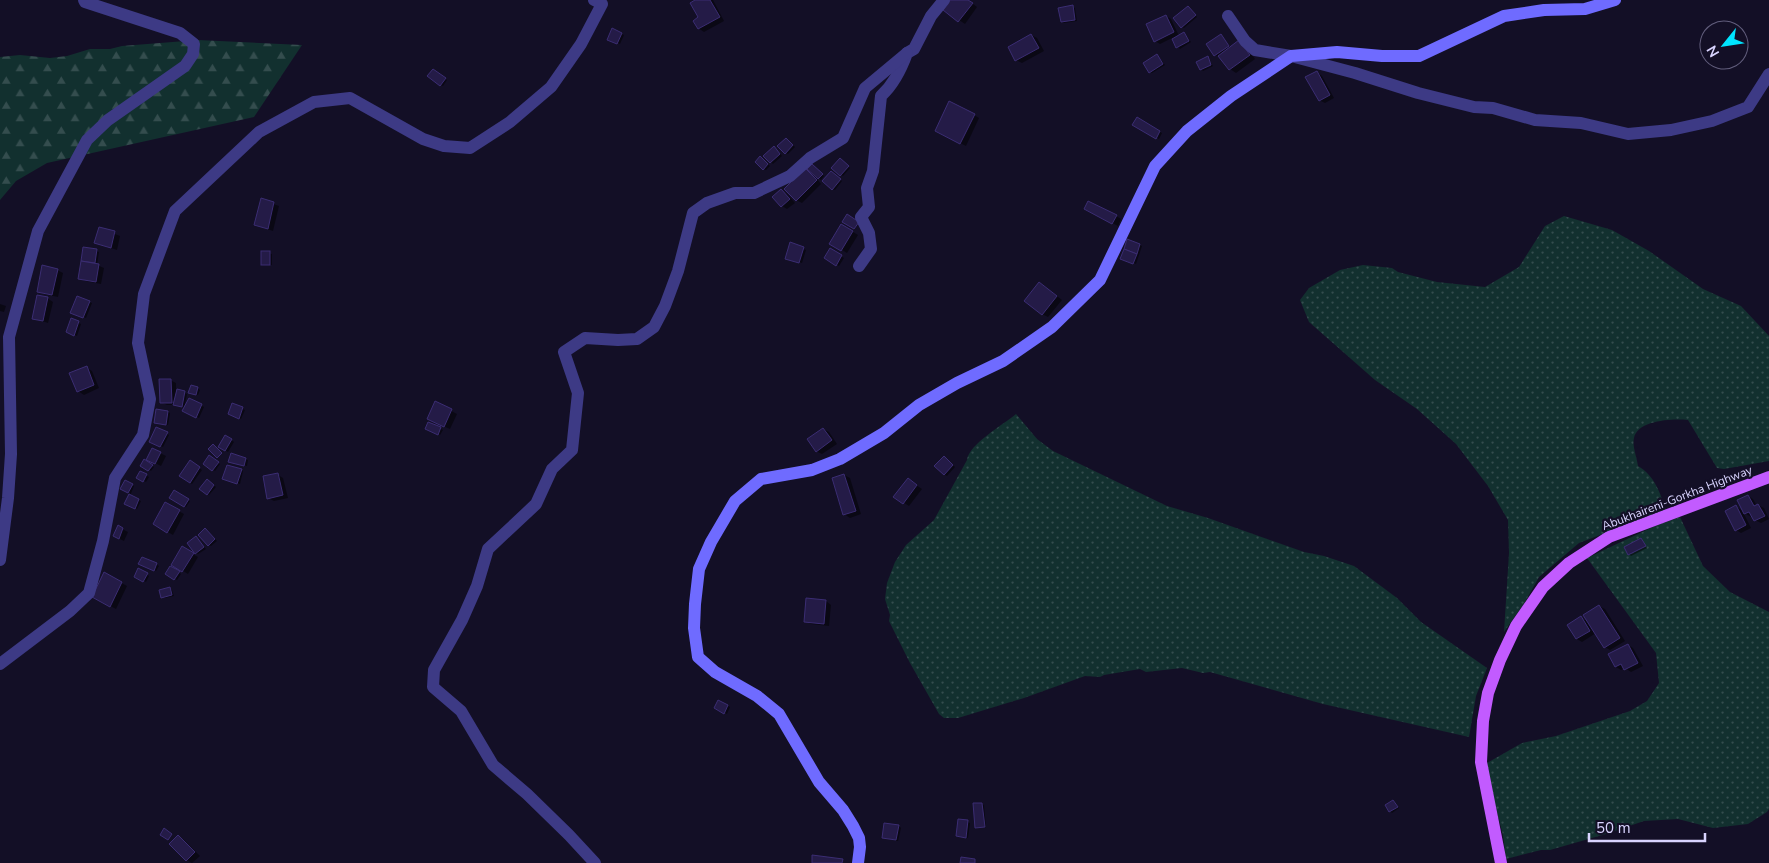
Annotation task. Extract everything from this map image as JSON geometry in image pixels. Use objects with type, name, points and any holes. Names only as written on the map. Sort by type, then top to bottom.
[{"type":"main road","points":[[858,863],[860,855],[859,838],[853,826],[819,782],[779,714],[757,696],[715,672],[698,657],[694,628],[699,569],[711,542],[735,501],[761,479],[812,470],[840,460],[884,433],[919,405],[957,383],[1003,361],[1052,327],[1100,280],[1156,166],[1187,131],[1231,96],[1291,56],[1337,52],[1382,56],[1419,56],[1504,16],[1544,10],[1585,9],[1615,0]]},
{"type":"main road","name":"Abukhaireni-Gorkha Highway","points":[[1501,863],[1481,762],[1482,721],[1488,693],[1500,660],[1516,626],[1543,587],[1569,563],[1610,536],[1769,477]]},
{"type":"street","points":[[0,560],[8,498],[11,454],[10,337],[38,231],[87,140],[108,120],[184,66],[193,54],[194,44],[180,33],[85,2],[84,0]]},
{"type":"street","points":[[0,664],[70,611],[90,593],[103,541],[115,478],[142,435],[150,399],[138,343],[144,294],[175,211],[259,132],[314,102],[350,98],[423,139],[444,146],[470,148],[510,122],[551,87],[581,44],[602,4],[594,0]]},
{"type":"street","points":[[595,863],[541,808],[493,765],[461,710],[433,687],[434,670],[462,620],[477,586],[488,549],[536,504],[552,469],[572,450],[578,393],[564,352],[585,338],[637,339],[654,327],[665,306],[678,271],[693,214],[707,202],[735,193],[754,193],[790,176],[810,158],[843,138],[866,88],[914,49],[931,16],[944,0]]},
{"type":"street","points":[[1228,16],[1245,41],[1255,50],[1291,56],[1355,72],[1418,93],[1474,107],[1493,108],[1534,120],[1581,123],[1628,134],[1671,130],[1712,121],[1748,107],[1769,74]]},
{"type":"street","points":[[859,266],[872,249],[869,232],[861,217],[869,208],[867,188],[873,171],[881,96],[890,88],[898,75],[907,53]]},
{"type":"green space","points":[[198,40],[302,45],[254,117],[47,163],[16,181],[0,200],[0,57],[20,55],[50,58],[67,56],[90,49],[110,49],[122,46]]},
{"type":"green space","points":[[1564,216],[1612,230],[1649,251],[1703,289],[1741,306],[1769,336],[1769,461],[1724,469],[1717,468],[1688,420],[1666,420],[1642,427],[1634,438],[1638,466],[1653,480],[1666,510],[1579,543],[1539,577],[1525,602],[1504,632],[1509,553],[1508,520],[1488,486],[1456,444],[1417,409],[1375,380],[1309,322],[1300,300],[1309,288],[1340,270],[1363,265],[1392,268],[1398,272],[1437,282],[1485,287],[1519,267],[1545,226]]},
{"type":"green space","points":[[1016,414],[1037,439],[1053,451],[1167,506],[1208,518],[1304,552],[1324,556],[1354,566],[1397,598],[1421,622],[1487,668],[1476,696],[1469,737],[1323,704],[1210,672],[1203,673],[1182,668],[1146,672],[1140,669],[1100,677],[1085,676],[1024,698],[958,718],[944,718],[939,714],[910,663],[889,621],[890,615],[885,599],[887,583],[895,562],[906,545],[934,520],[969,454],[987,435]]},
{"type":"green space","points":[[1680,517],[1703,566],[1730,592],[1769,612],[1769,809],[1748,824],[1713,828],[1678,819],[1644,821],[1550,850],[1541,850],[1506,859],[1503,835],[1492,793],[1487,763],[1522,743],[1556,736],[1630,711],[1647,701],[1659,683],[1656,653],[1587,558],[1655,526]]},
{"type":"building","points":[[695,0],[710,0],[720,17],[698,29],[693,21],[698,17],[690,3]]},
{"type":"building","points":[[950,0],[968,0],[973,3],[958,22],[943,10]]},
{"type":"building","points":[[1073,5],[1075,20],[1061,22],[1058,8]]},
{"type":"building","points":[[1188,6],[1196,15],[1181,28],[1173,18]]},
{"type":"building","points":[[1166,15],[1174,32],[1154,42],[1146,24]]},
{"type":"building","points":[[612,28],[622,33],[617,44],[607,40]]},
{"type":"building","points":[[1184,32],[1189,41],[1176,48],[1172,39]]},
{"type":"building","points":[[1031,34],[1039,48],[1015,61],[1008,47]]},
{"type":"building","points":[[1221,34],[1229,46],[1214,56],[1206,44]]},
{"type":"building","points":[[1239,40],[1250,55],[1229,70],[1218,56]]},
{"type":"building","points":[[1157,54],[1163,64],[1149,73],[1143,63]]},
{"type":"building","points":[[1208,56],[1211,65],[1200,70],[1196,62]]},
{"type":"building","points":[[433,69],[446,78],[440,86],[427,76]]},
{"type":"building","points":[[1317,71],[1330,95],[1319,101],[1305,77]]},
{"type":"building","points":[[949,101],[975,114],[960,144],[935,131]]},
{"type":"building","points":[[1137,117],[1160,131],[1156,139],[1132,125]]},
{"type":"building","points":[[786,138],[793,145],[785,154],[777,146]]},
{"type":"building","points":[[774,146],[780,154],[770,163],[763,156]]},
{"type":"building","points":[[760,156],[768,164],[763,170],[755,162]]},
{"type":"building","points":[[840,158],[849,166],[840,176],[831,168]]},
{"type":"building","points":[[812,164],[823,174],[818,179],[807,169]]},
{"type":"building","points":[[805,168],[817,180],[796,201],[784,189]]},
{"type":"building","points":[[831,171],[841,179],[832,190],[822,181]]},
{"type":"building","points":[[781,189],[790,199],[781,207],[772,197]]},
{"type":"building","points":[[261,198],[274,202],[268,229],[254,225]]},
{"type":"building","points":[[1088,201],[1117,215],[1112,224],[1084,209]]},
{"type":"building","points":[[847,214],[859,222],[854,229],[842,222]]},
{"type":"building","points":[[841,224],[853,231],[841,251],[829,244]]},
{"type":"building","points":[[99,227],[115,231],[111,248],[94,243]]},
{"type":"building","points":[[1127,239],[1140,244],[1137,254],[1124,249]]},
{"type":"building","points":[[790,242],[804,247],[799,263],[785,259]]},
{"type":"building","points":[[83,247],[97,249],[95,263],[81,261]]},
{"type":"building","points":[[830,248],[842,255],[836,266],[824,258]]},
{"type":"building","points":[[1124,249],[1137,254],[1133,264],[1120,259]]},
{"type":"building","points":[[261,251],[270,251],[270,265],[261,265]]},
{"type":"building","points":[[81,261],[99,264],[96,282],[78,279]]},
{"type":"building","points":[[42,265],[58,269],[52,295],[37,292]]},
{"type":"building","points":[[1039,282],[1057,296],[1042,315],[1024,301]]},
{"type":"building","points":[[37,295],[48,297],[43,321],[32,319]]},
{"type":"building","points":[[77,296],[90,301],[83,318],[70,313]]},
{"type":"building","points":[[71,318],[79,321],[74,336],[66,332]]},
{"type":"building","points":[[87,366],[94,385],[77,392],[69,373]]},
{"type":"building","points":[[159,379],[171,379],[172,403],[160,403]]},
{"type":"building","points":[[191,385],[198,387],[196,395],[188,393]]},
{"type":"building","points":[[177,389],[185,391],[182,407],[173,405]]},
{"type":"building","points":[[189,398],[202,404],[196,418],[182,411]]},
{"type":"building","points":[[435,401],[452,409],[444,427],[427,419]]},
{"type":"building","points":[[232,403],[243,407],[239,419],[228,414]]},
{"type":"building","points":[[156,409],[168,411],[166,425],[154,423]]},
{"type":"building","points":[[428,422],[441,427],[438,435],[425,429]]},
{"type":"building","points":[[156,427],[168,432],[160,447],[149,442]]},
{"type":"building","points":[[823,428],[832,440],[816,452],[807,439]]},
{"type":"building","points":[[225,435],[232,439],[225,451],[218,447]]},
{"type":"building","points":[[213,444],[222,453],[217,458],[208,449]]},
{"type":"building","points":[[152,448],[161,452],[155,464],[146,460]]},
{"type":"building","points":[[231,453],[246,458],[244,466],[228,462]]},
{"type":"building","points":[[209,455],[219,462],[212,471],[203,464]]},
{"type":"building","points":[[944,456],[953,465],[944,475],[934,466]]},
{"type":"building","points":[[144,459],[153,465],[148,471],[140,466]]},
{"type":"building","points":[[190,460],[200,467],[190,483],[179,476]]},
{"type":"building","points":[[227,465],[242,469],[237,484],[222,479]]},
{"type":"building","points":[[140,471],[147,474],[143,482],[136,478]]},
{"type":"building","points":[[278,473],[283,495],[267,499],[263,476]]},
{"type":"building","points":[[844,474],[856,511],[843,515],[832,478]]},
{"type":"building","points":[[908,478],[917,485],[903,504],[893,497]]},
{"type":"building","points":[[207,479],[214,485],[207,495],[199,489]]},
{"type":"building","points":[[125,480],[133,484],[128,493],[120,489]]},
{"type":"building","points":[[174,490],[189,499],[184,507],[169,498]]},
{"type":"building","points":[[129,494],[139,499],[135,509],[124,504]]},
{"type":"building","points":[[1748,495],[1754,506],[1758,504],[1765,516],[1754,521],[1749,512],[1744,514],[1737,500]]},
{"type":"building","points":[[165,502],[180,510],[167,533],[153,524]]},
{"type":"building","points":[[1736,505],[1746,525],[1735,531],[1725,511]]},
{"type":"building","points":[[118,525],[123,528],[119,539],[113,536]]},
{"type":"building","points":[[205,528],[215,539],[208,546],[198,535]]},
{"type":"building","points":[[196,536],[204,547],[195,554],[187,543]]},
{"type":"building","points":[[1641,538],[1646,546],[1628,555],[1624,547]]},
{"type":"building","points":[[182,546],[194,553],[182,572],[171,565]]},
{"type":"building","points":[[142,557],[157,563],[154,571],[138,564]]},
{"type":"building","points":[[170,566],[180,571],[174,580],[165,574]]},
{"type":"building","points":[[138,568],[148,573],[143,582],[134,577]]},
{"type":"building","points":[[104,572],[122,582],[110,607],[92,597]]},
{"type":"building","points":[[170,587],[172,595],[161,598],[159,590]]},
{"type":"building","points":[[806,598],[826,600],[824,624],[804,622]]},
{"type":"building","points":[[1599,605],[1620,638],[1604,648],[1583,615]]},
{"type":"building","points":[[1581,616],[1590,631],[1576,639],[1567,625]]},
{"type":"building","points":[[1628,644],[1638,663],[1624,670],[1621,664],[1615,667],[1608,654]]},
{"type":"building","points":[[718,700],[728,705],[724,714],[714,708]]},
{"type":"building","points":[[1393,800],[1398,807],[1389,812],[1385,805]]},
{"type":"building","points":[[973,803],[982,803],[985,827],[975,828]]},
{"type":"building","points":[[958,819],[968,820],[966,838],[956,836]]},
{"type":"building","points":[[884,823],[899,825],[896,840],[882,838]]},
{"type":"building","points":[[164,828],[172,834],[168,840],[160,835]]},
{"type":"building","points":[[178,835],[195,852],[186,861],[169,844]]},
{"type":"building","points":[[812,855],[843,859],[842,863],[812,863]]},
{"type":"building","points":[[961,857],[975,859],[975,863],[960,863]]}]
